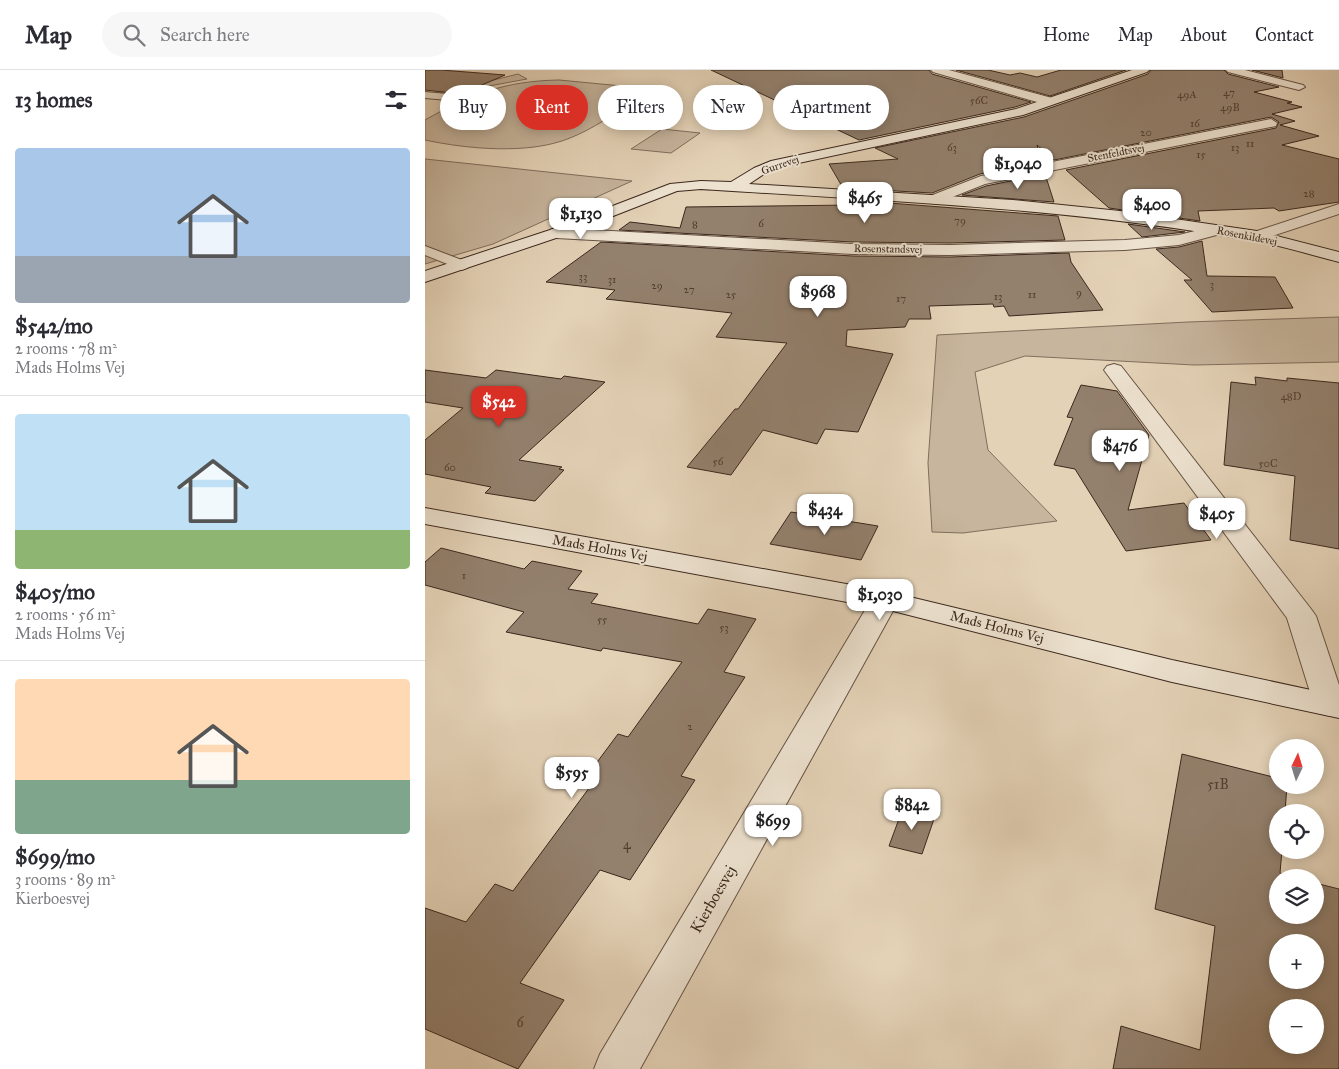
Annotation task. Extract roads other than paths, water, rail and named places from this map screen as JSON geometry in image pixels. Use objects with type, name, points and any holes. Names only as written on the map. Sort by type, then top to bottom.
[{"type":"street","points":[[937,70],[1048,101]]},
{"type":"street","name":"Gurrevej","points":[[734,187],[759,171],[795,159],[1019,112],[1143,70]]},
{"type":"street","points":[[1232,70],[1299,87]]},
{"type":"street","name":"Stenfeldtsvej","points":[[935,199],[981,180],[1271,123]]},
{"type":"street","points":[[425,276],[556,233],[675,188],[701,185],[734,187]]},
{"type":"street","name":"Rosenkildevej","points":[[734,187],[1013,204],[1257,236],[1339,257]]},
{"type":"street","points":[[1257,236],[1339,209]]},
{"type":"street","name":"Rosenstandsvej","points":[[556,233],[853,249],[950,250],[1125,245],[1179,240],[1218,230]]},
{"type":"street","name":"Mads Holms Vej","points":[[1115,370],[1301,616],[1335,706]]},
{"type":"street","name":"Mads Holms Vej","points":[[429,520],[885,600],[1172,671],[1335,706]]},
{"type":"street","name":"Kierboesvej","points":[[616,1069],[885,600]]},
{"type":"lane","points":[[425,94],[440,96]]},
{"type":"lane","points":[[425,250],[462,265]]}]
